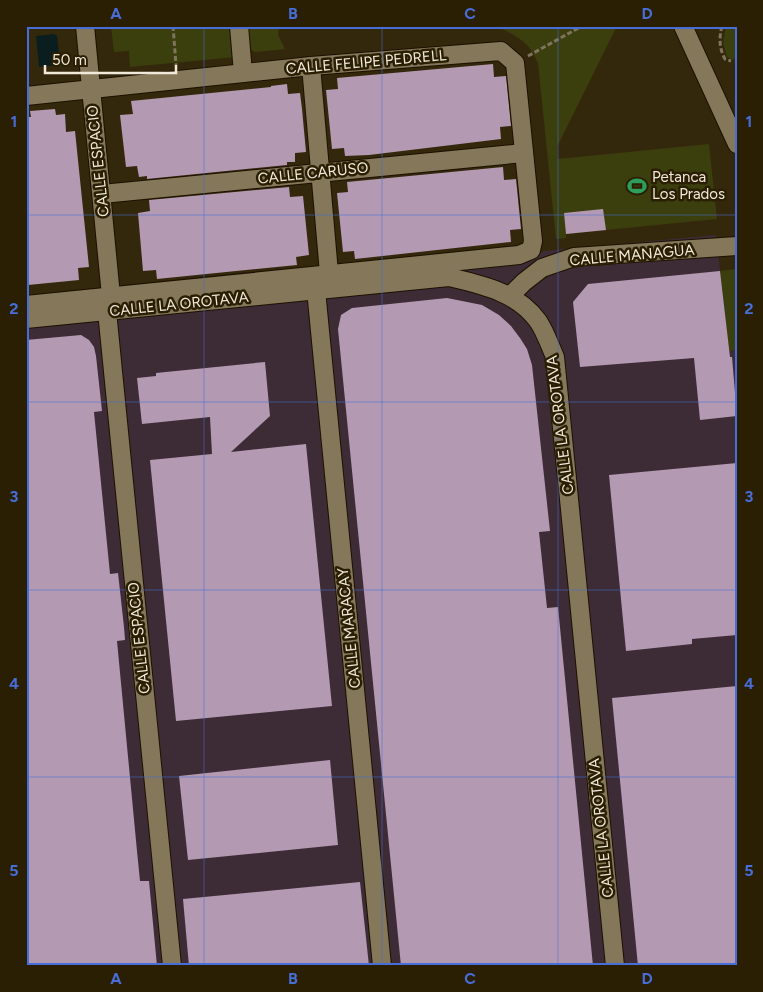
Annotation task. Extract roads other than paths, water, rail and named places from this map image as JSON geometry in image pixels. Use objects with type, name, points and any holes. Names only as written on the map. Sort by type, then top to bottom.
[{"type":"street","name":"CALLE ESPACIO","points":[[85,26],[102,194],[109,303],[172,966]]},
{"type":"street","points":[[239,26],[243,73]]},
{"type":"street","points":[[683,26],[737,144]]},
{"type":"street","name":"CALLE FELIPE PEDRELL","points":[[26,96],[310,66],[501,51],[515,64],[524,152]]},
{"type":"street","points":[[310,66],[329,273]]},
{"type":"street","points":[[26,305],[109,303],[329,273],[519,255],[531,250],[533,241],[524,152]]},
{"type":"street","name":"CALLE CARUSO","points":[[102,194],[524,152]]},
{"type":"street","name":"CALLE MANAGUA","points":[[510,296],[542,268],[574,257],[737,246]]},
{"type":"street","name":"CALLE LA OROTAVA","points":[[26,319],[109,303],[316,290],[449,277],[490,287],[510,296],[538,322],[555,357],[615,966]]},
{"type":"street","name":"CALLE MARACAY","points":[[316,290],[382,966]]},
{"type":"water","points":[[54,34],[57,36],[60,62],[57,65],[39,67],[36,36]]},
{"type":"place","name":"Petanca Los Prados","points":[[637,186]]}]
